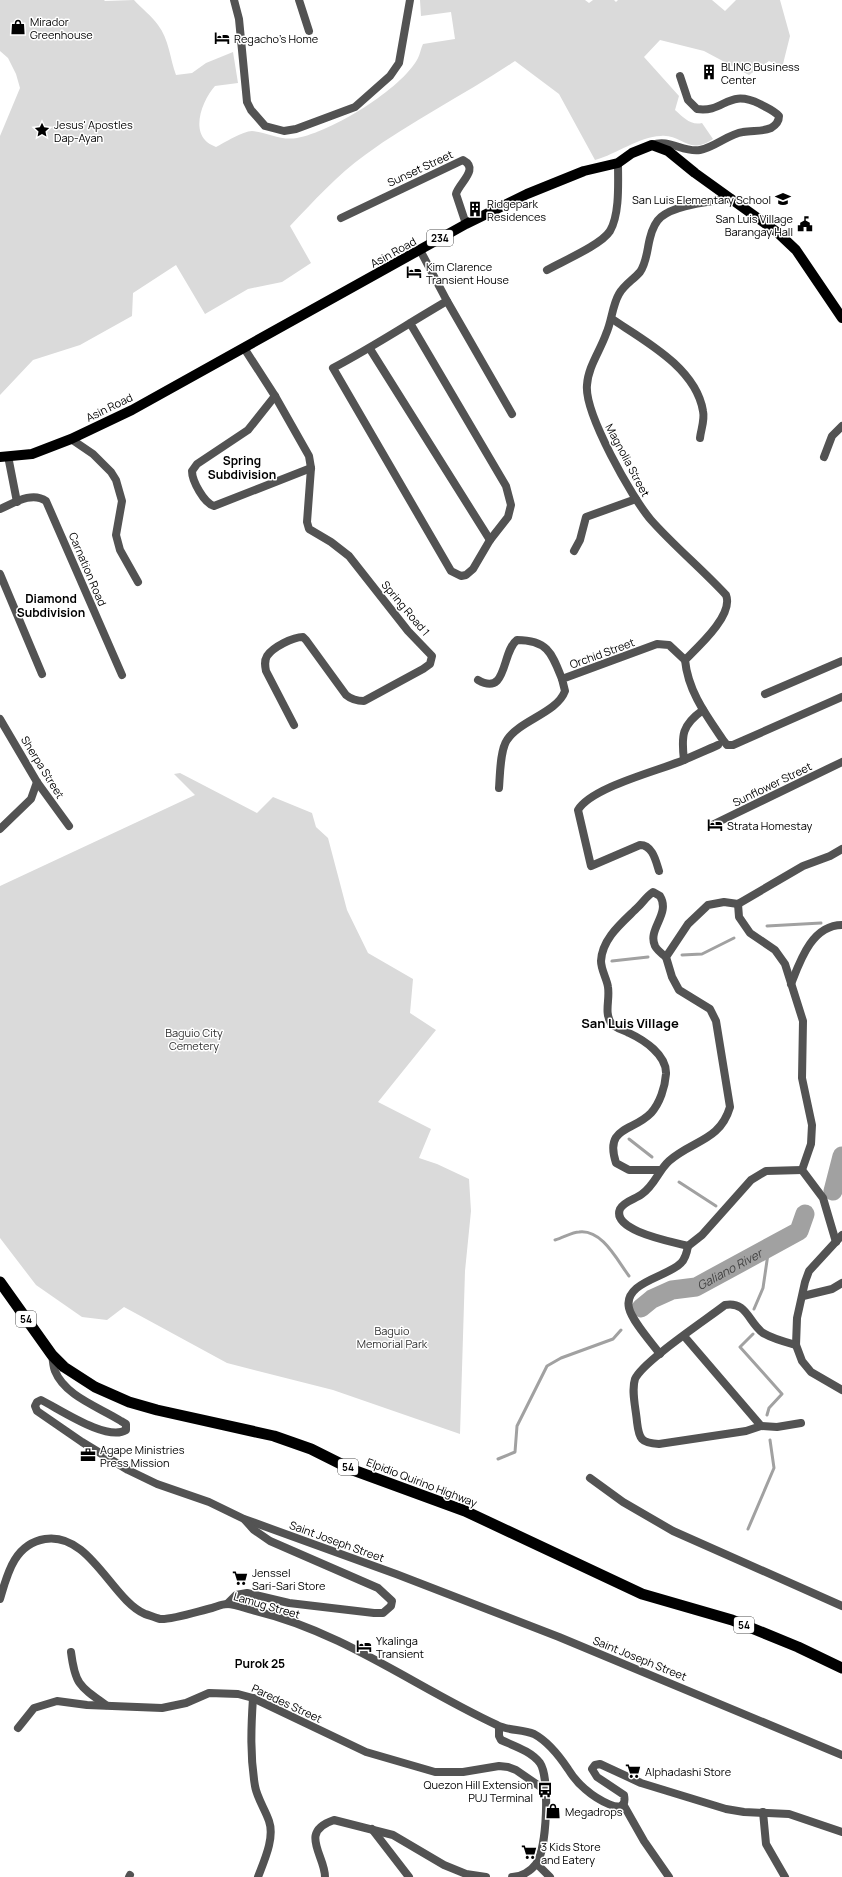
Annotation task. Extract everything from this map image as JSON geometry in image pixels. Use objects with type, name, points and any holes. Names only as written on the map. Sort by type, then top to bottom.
[{"type":"highway","name":"Elpidio Quirino Highway","points":[[0,1282],[52,1355],[64,1368],[95,1387],[129,1402],[188,1418],[274,1436],[311,1449],[353,1470],[464,1511],[642,1594],[732,1620],[798,1647],[842,1668]]},
{"type":"main road","name":"Asin Road","points":[[4,457],[32,454],[71,439],[132,410],[466,224],[527,194],[584,171],[618,163],[632,153],[652,145]]},
{"type":"main road","points":[[652,145],[668,151],[695,173],[768,224],[796,250],[841,315]]},
{"type":"street","points":[[234,0],[239,19],[247,102],[251,110],[265,126],[284,131],[296,129],[355,107],[390,76],[399,63],[410,0]]},
{"type":"street","points":[[299,0],[309,31]]},
{"type":"street","points":[[652,145],[663,142],[680,148],[700,150],[742,132],[766,130],[779,121],[779,116],[770,108],[754,101],[742,98],[729,101],[709,110],[697,109],[688,100],[680,76]]},
{"type":"street","name":"Sunset Street","points":[[341,218],[463,160],[468,163],[470,167],[469,172],[457,189],[456,194],[466,224]]},
{"type":"street","points":[[547,270],[596,243],[610,230],[618,191],[618,163]]},
{"type":"street","name":"Magnolia Street","points":[[684,660],[719,622],[725,611],[728,600],[723,592],[660,529],[636,499],[600,435],[588,395],[587,386],[590,371],[612,319],[620,293],[639,273],[645,264],[652,232],[661,216],[686,206],[731,198]]},
{"type":"street","points":[[420,250],[512,414]]},
{"type":"street","points":[[410,323],[510,494],[511,505],[508,517],[490,540],[473,569],[466,575],[461,576],[450,571],[333,368],[370,349],[410,323],[448,301]]},
{"type":"street","points":[[612,319],[661,352],[692,384],[699,396],[703,410],[704,420],[700,438]]},
{"type":"street","name":"Spring Road 1","points":[[244,348],[275,396],[304,447],[311,468],[307,522],[309,529],[332,542],[349,556],[408,631],[432,656],[430,664],[423,669],[364,701],[358,701],[352,700],[346,695],[306,640],[303,637],[297,638],[271,652],[265,663],[266,672],[294,725]]},
{"type":"street","points":[[370,349],[490,540]]},
{"type":"street","points":[[275,396],[248,430],[197,464],[192,471],[194,480],[209,503],[214,506],[311,468]]},
{"type":"street","points":[[824,457],[832,436],[842,426]]},
{"type":"street","points":[[71,439],[93,454],[111,472],[116,480],[122,501],[116,535],[120,550],[138,582]]},
{"type":"street","points":[[4,457],[17,502]]},
{"type":"street","name":"Carnation Road","points":[[0,508],[27,497],[36,497],[46,501],[122,675]]},
{"type":"street","points":[[574,551],[580,540],[586,517],[636,499]]},
{"type":"street","points":[[0,574],[42,674]]},
{"type":"street","points":[[478,680],[487,685],[494,683],[501,674],[513,643],[517,640],[536,642],[550,651],[562,679]]},
{"type":"street","name":"Orchid Street","points":[[499,788],[506,740],[519,728],[560,700],[565,691],[562,679],[657,644],[669,645],[684,660]]},
{"type":"street","points":[[684,660],[693,692],[703,710],[727,745],[733,745],[842,697]]},
{"type":"street","points":[[765,694],[842,661]]},
{"type":"street","points":[[684,760],[683,737],[686,725],[703,710]]},
{"type":"street","name":"Sherpa Street","points":[[0,719],[37,782],[69,826]]},
{"type":"street","points":[[660,871],[649,848],[645,845],[640,845],[592,866],[578,810],[588,799],[626,780],[684,760],[718,745]]},
{"type":"street","name":"Sunflower Street","points":[[712,826],[842,762]]},
{"type":"street","points":[[0,829],[31,799],[37,782]]},
{"type":"street","points":[[666,957],[688,924],[708,905],[724,902],[738,904],[803,866],[830,856],[842,849]]},
{"type":"street","points":[[660,1170],[629,1170],[616,1163],[612,1151],[615,1138],[622,1131],[651,1113],[662,1094],[666,1072],[661,1057],[651,1046],[612,1025],[607,1016],[608,988],[601,963],[603,950],[612,934],[653,892],[660,896],[663,908],[653,937],[656,947],[666,957],[672,977],[679,990],[710,1009],[716,1021],[730,1106],[726,1119],[720,1129],[707,1138],[688,1147],[668,1161],[660,1170],[656,1181],[643,1194],[628,1202],[621,1209],[619,1217],[624,1225],[633,1230],[688,1246]]},
{"type":"street","points":[[738,904],[739,917],[750,933],[774,950],[785,964],[803,1021],[802,1078],[812,1125],[811,1144],[802,1170]]},
{"type":"street","points":[[791,984],[801,958],[813,939],[824,931],[837,925],[842,925]]},
{"type":"street","points":[[802,1170],[822,1198],[836,1242]]},
{"type":"street","points":[[660,1354],[632,1316],[629,1308],[629,1298],[633,1292],[643,1283],[672,1270],[682,1263],[688,1246],[713,1224],[751,1180],[766,1171],[802,1170]]},
{"type":"street","points":[[842,1235],[809,1271],[797,1318],[796,1345],[802,1361],[811,1372],[842,1390]]},
{"type":"street","points":[[803,1296],[832,1289],[842,1283]]},
{"type":"street","points":[[796,1345],[776,1340],[762,1332],[740,1307],[733,1304],[724,1305],[639,1372],[635,1380],[634,1394],[639,1432],[642,1439],[648,1443],[659,1444],[746,1432],[761,1426],[777,1428],[801,1423]]},
{"type":"street","points":[[684,1336],[761,1426]]},
{"type":"street","name":"Saint Joseph Street","points":[[52,1355],[54,1369],[64,1386],[87,1402],[126,1424],[126,1430],[117,1433],[76,1420],[40,1400],[35,1406],[37,1411],[82,1442],[128,1470],[157,1484],[209,1502],[244,1519],[396,1574],[559,1636],[842,1755]]},
{"type":"street","points":[[590,1478],[623,1502],[673,1531],[842,1606]]},
{"type":"street","points":[[227,1604],[236,1595],[247,1594],[289,1603],[374,1613],[383,1613],[391,1606],[392,1601],[378,1588],[270,1541],[254,1530],[244,1519]]},
{"type":"street","name":"Lamug Street","points":[[0,1599],[13,1561],[19,1553],[30,1545],[45,1539],[60,1540],[76,1547],[91,1558],[143,1613],[159,1619],[227,1604],[279,1617],[305,1627],[371,1658],[499,1727],[534,1734],[554,1752],[586,1790],[609,1804],[620,1807],[623,1804]]},
{"type":"street","points":[[71,1652],[73,1672],[79,1685],[106,1706]]},
{"type":"street","name":"Paredes Street","points":[[18,1728],[34,1708],[57,1701],[106,1706],[162,1708],[186,1702],[210,1693],[238,1694],[253,1698],[366,1752],[434,1772],[463,1772],[499,1766],[508,1767],[516,1770],[545,1790]]},
{"type":"street","points":[[253,1698],[251,1737],[253,1768],[256,1789],[270,1822],[271,1832],[266,1856],[258,1877]]},
{"type":"street","points":[[499,1727],[499,1736],[501,1740],[528,1753],[540,1764],[544,1774],[547,1819],[537,1864],[525,1874],[512,1877]]},
{"type":"street","points":[[669,1877],[644,1841],[623,1804],[625,1801],[624,1795],[597,1777],[592,1769],[595,1765],[600,1764],[641,1783],[726,1809],[744,1812],[789,1814],[842,1832]]},
{"type":"street","points":[[763,1812],[766,1844],[785,1877]]},
{"type":"street","points":[[325,1877],[325,1870],[316,1849],[316,1836],[326,1823],[334,1820],[360,1828],[372,1829],[393,1835],[444,1866],[466,1874],[486,1877]]},
{"type":"street","points":[[372,1829],[409,1877]]},
{"type":"street","points":[[537,1864],[550,1877]]},
{"type":"green space","points":[[0,0],[134,0],[153,18],[165,36],[176,75],[192,73],[206,63],[233,52],[238,83],[215,86],[207,98],[201,112],[201,134],[207,142],[216,147],[239,135],[252,131],[291,139],[311,134],[346,118],[382,95],[410,70],[418,58],[423,44],[455,39],[451,12],[421,16],[420,0],[585,0],[589,3],[593,0],[614,0],[616,2],[618,0],[712,0],[725,11],[736,0],[780,0],[790,36],[782,68],[769,61],[749,75],[704,51],[660,40],[644,57],[679,96],[675,110],[691,122],[698,124],[702,123],[713,139],[704,144],[691,145],[668,136],[652,137],[636,142],[595,160],[559,94],[515,61],[383,142],[335,180],[290,226],[311,263],[282,282],[248,289],[205,314],[176,265],[133,293],[132,316],[80,345],[33,360],[0,395],[0,136],[20,88],[16,74],[8,58],[0,51]]},
{"type":"green space","name":"Baguio City Cemetery","points":[[180,773],[257,813],[273,797],[312,813],[316,827],[328,838],[347,910],[368,953],[413,979],[410,1013],[436,1030],[378,1102],[431,1129],[419,1158],[437,1164],[469,1179],[471,1211],[465,1271],[460,1434],[333,1390],[227,1363],[124,1307],[107,1320],[82,1317],[36,1285],[0,1238],[0,886],[195,795],[174,774]]},
{"type":"waterway","points":[[767,926],[821,923]]},
{"type":"waterway","points":[[682,955],[702,954],[734,938]]},
{"type":"waterway","points":[[612,961],[648,957]]},
{"type":"waterway","points":[[629,1139],[652,1157]]},
{"type":"waterway","name":"Galiano River","points":[[833,1191],[842,1156]]},
{"type":"waterway","points":[[679,1182],[716,1206]]},
{"type":"waterway","name":"Galiano River","points":[[641,1308],[652,1299],[672,1290],[696,1287],[799,1231],[805,1214]]},
{"type":"waterway","points":[[555,1240],[576,1232],[587,1232],[595,1235],[602,1240],[614,1254],[629,1276]]},
{"type":"waterway","points":[[754,1309],[763,1288],[769,1247]]},
{"type":"waterway","points":[[498,1459],[515,1452],[517,1426],[547,1366],[561,1358],[613,1339],[621,1330]]},
{"type":"waterway","points":[[753,1334],[740,1347],[782,1394],[769,1408],[767,1415]]},
{"type":"waterway","points":[[748,1529],[774,1468],[770,1440]]},
{"type":"place","name":"Mirador Greenhouse","points":[[18,27]]},
{"type":"place","name":"Regacho’s Home","points":[[222,38]]},
{"type":"place","name":"BLINC Business Center","points":[[709,72]]},
{"type":"place","name":"Jesus' Apostles Dap-Ayan","points":[[42,130]]},
{"type":"place","name":"San Luis Elementary School","points":[[783,199]]},
{"type":"place","name":"Ridgepark Residences","points":[[475,209]]},
{"type":"place","name":"San Luis Village Barangay Hall","points":[[805,224]]},
{"type":"place","name":"Kim Clarence Transient House","points":[[414,272]]},
{"type":"place","name":"Strata Homestay","points":[[715,825]]},
{"type":"place","name":"Agape Ministries Press Mission","points":[[88,1455]]},
{"type":"place","name":"Jenssel Sari-Sari Store","points":[[240,1578]]},
{"type":"place","name":"Ykalinga Transient","points":[[364,1646]]},
{"type":"place","name":"Alphadashi Store","points":[[633,1771]]},
{"type":"place","name":"Quezon Hill Extension PUJ Terminal","points":[[545,1790]]},
{"type":"place","name":"Megadrops","points":[[553,1811]]},
{"type":"place","name":"3 Kids Store and Eatery","points":[[529,1852]]},
{"type":"district","name":"Spring Subdivision","points":[[242,467]]},
{"type":"district","name":"Diamond Subdivision","points":[[51,605]]},
{"type":"district","name":"San Luis Village","points":[[630,1023]]},
{"type":"district","name":"Purok 25","points":[[260,1663]]},
{"type":"park label","name":"Baguio Memorial Park","points":[[392,1336]]}]
